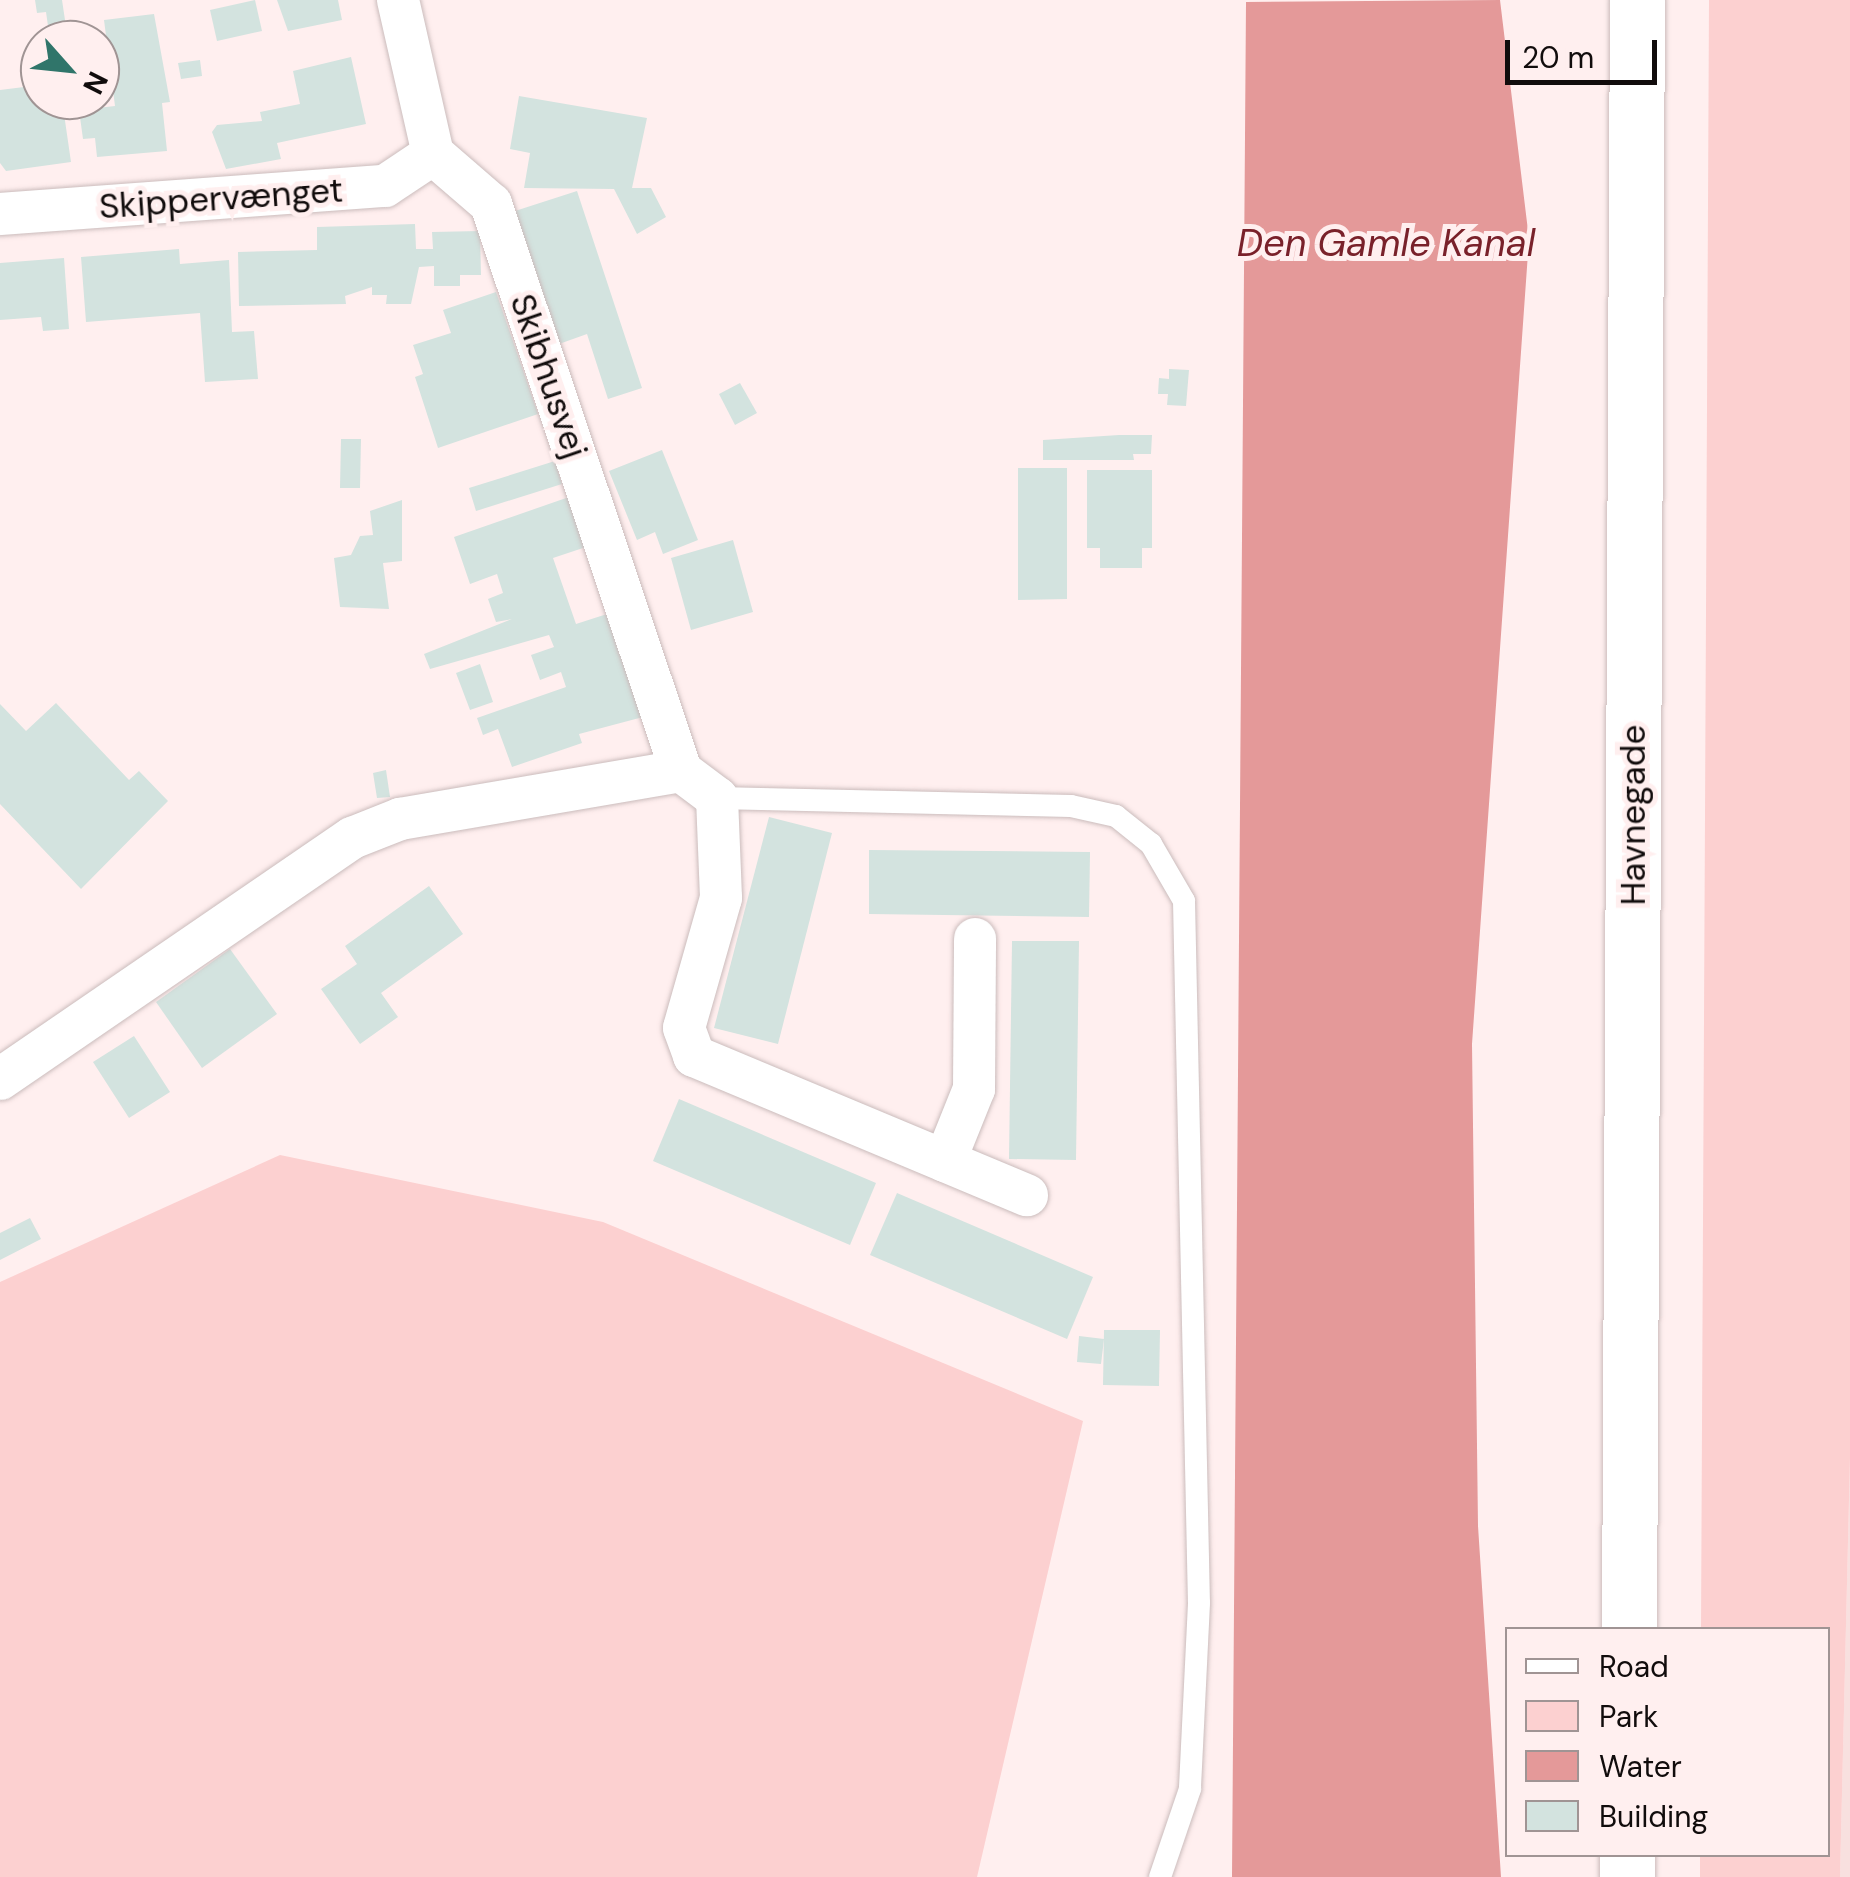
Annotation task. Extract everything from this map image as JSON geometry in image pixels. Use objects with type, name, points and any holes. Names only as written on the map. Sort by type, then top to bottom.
[{"type":"street","points":[[398,0],[433,154]]},
{"type":"street","name":"Havnegade","points":[[1629,1627],[1636,0]]},
{"type":"street","name":"Skippervænget","points":[[0,214],[385,186],[433,154]]},
{"type":"street","name":"Skibhusvej","points":[[433,154],[491,204],[681,771]]},
{"type":"street","points":[[0,1078],[352,838],[400,819],[681,771],[717,798],[721,898],[684,1028],[694,1056],[1028,1195]]},
{"type":"street","points":[[946,1161],[974,1089],[975,939]]},
{"type":"lane","points":[[717,798],[1086,809],[1116,816],[1151,844],[1184,902],[1199,1603],[1190,1789],[1160,1877]]},
{"type":"shaded area","points":[[1850,1458],[1850,1877],[1840,1877]]},
{"type":"green space","points":[[1709,0],[1850,0],[1850,1458],[1840,1877],[1700,1877],[1700,1857],[1830,1857],[1830,1627],[1701,1627]]},
{"type":"green space","points":[[280,1155],[603,1222],[1083,1421],[977,1877],[0,1877],[0,1282]]},
{"type":"water","name":"Den Gamle Kanal","points":[[1500,0],[1529,239],[1472,1044],[1478,1526],[1501,1877],[1232,1877],[1246,2]]},
{"type":"building","points":[[35,0],[62,0],[65,20],[47,20],[46,12],[37,13]]},
{"type":"building","points":[[255,0],[262,31],[217,41],[210,10]]},
{"type":"building","points":[[277,0],[338,0],[342,20],[288,31]]},
{"type":"building","points":[[154,14],[170,102],[162,103],[167,151],[97,157],[95,138],[83,139],[80,120],[120,120],[120,20],[104,20]]},
{"type":"building","points":[[351,57],[366,124],[277,143],[281,159],[226,169],[212,132],[217,125],[262,121],[260,112],[300,104],[293,71]]},
{"type":"building","points":[[200,60],[202,76],[181,79],[178,63]]},
{"type":"building","points":[[20,88],[20,120],[65,120],[71,162],[6,171],[0,163],[0,90]]},
{"type":"building","points":[[519,96],[647,118],[632,188],[651,188],[666,217],[637,234],[614,189],[524,188],[530,153],[510,149]]},
{"type":"building","points":[[577,191],[642,388],[608,399],[587,334],[559,344],[515,211]]},
{"type":"building","points":[[415,224],[416,249],[433,249],[432,232],[480,231],[481,275],[460,275],[460,286],[434,286],[434,266],[419,267],[411,304],[386,304],[387,295],[372,295],[372,287],[345,296],[346,304],[239,306],[238,252],[317,250],[317,227]]},
{"type":"building","points":[[179,249],[180,264],[229,260],[232,332],[254,331],[258,379],[205,382],[200,313],[86,322],[81,257]]},
{"type":"building","points":[[64,258],[69,329],[43,331],[41,317],[0,320],[0,263]]},
{"type":"building","points":[[496,292],[538,414],[438,448],[415,377],[423,374],[413,345],[451,333],[443,310]]},
{"type":"building","points":[[1169,369],[1189,370],[1186,406],[1167,405],[1168,394],[1158,394],[1159,378],[1169,379]]},
{"type":"building","points":[[740,383],[757,413],[735,425],[719,394]]},
{"type":"building","points":[[1152,435],[1151,454],[1133,454],[1134,460],[1043,460],[1043,440]]},
{"type":"building","points":[[341,439],[361,439],[360,488],[340,488]]},
{"type":"building","points":[[662,450],[698,540],[663,554],[655,532],[637,540],[609,471]]},
{"type":"building","points":[[555,461],[562,484],[476,511],[469,488]]},
{"type":"building","points":[[1018,468],[1067,468],[1067,599],[1018,600]]},
{"type":"building","points":[[1087,470],[1152,470],[1152,548],[1142,548],[1142,568],[1100,568],[1100,548],[1087,548]]},
{"type":"building","points":[[569,497],[586,547],[553,558],[576,624],[607,614],[643,717],[579,734],[582,743],[512,767],[498,729],[483,735],[477,718],[566,687],[561,672],[540,680],[531,655],[554,647],[549,635],[430,669],[424,654],[512,619],[496,622],[488,599],[503,593],[497,574],[470,584],[454,537]]},
{"type":"building","points":[[402,500],[402,561],[383,563],[389,609],[340,607],[334,558],[351,555],[360,536],[373,535],[370,511]]},
{"type":"building","points":[[733,540],[753,612],[691,630],[671,558]]},
{"type":"building","points":[[480,664],[493,702],[470,710],[456,673]]},
{"type":"building","points":[[56,703],[129,780],[139,771],[168,801],[81,889],[0,804],[0,704],[26,731]]},
{"type":"building","points":[[386,770],[390,797],[377,798],[373,773]]},
{"type":"building","points":[[769,817],[832,833],[778,1044],[714,1028]]},
{"type":"building","points":[[869,850],[1090,852],[1089,917],[869,914]]},
{"type":"building","points":[[429,886],[463,934],[381,993],[398,1017],[360,1044],[321,989],[357,964],[345,946]]},
{"type":"building","points":[[1012,941],[1079,941],[1076,1160],[1009,1159]]},
{"type":"building","points":[[230,949],[277,1014],[202,1068],[156,1002]]},
{"type":"building","points":[[134,1036],[170,1092],[129,1118],[93,1062]]},
{"type":"building","points":[[679,1099],[876,1183],[850,1245],[653,1161]]},
{"type":"building","points":[[897,1193],[1093,1277],[1067,1339],[870,1255]]},
{"type":"building","points":[[30,1218],[41,1239],[0,1260],[0,1233]]},
{"type":"building","points":[[1104,1330],[1160,1330],[1159,1386],[1103,1385]]},
{"type":"building","points":[[1079,1336],[1104,1339],[1101,1364],[1077,1362]]}]
